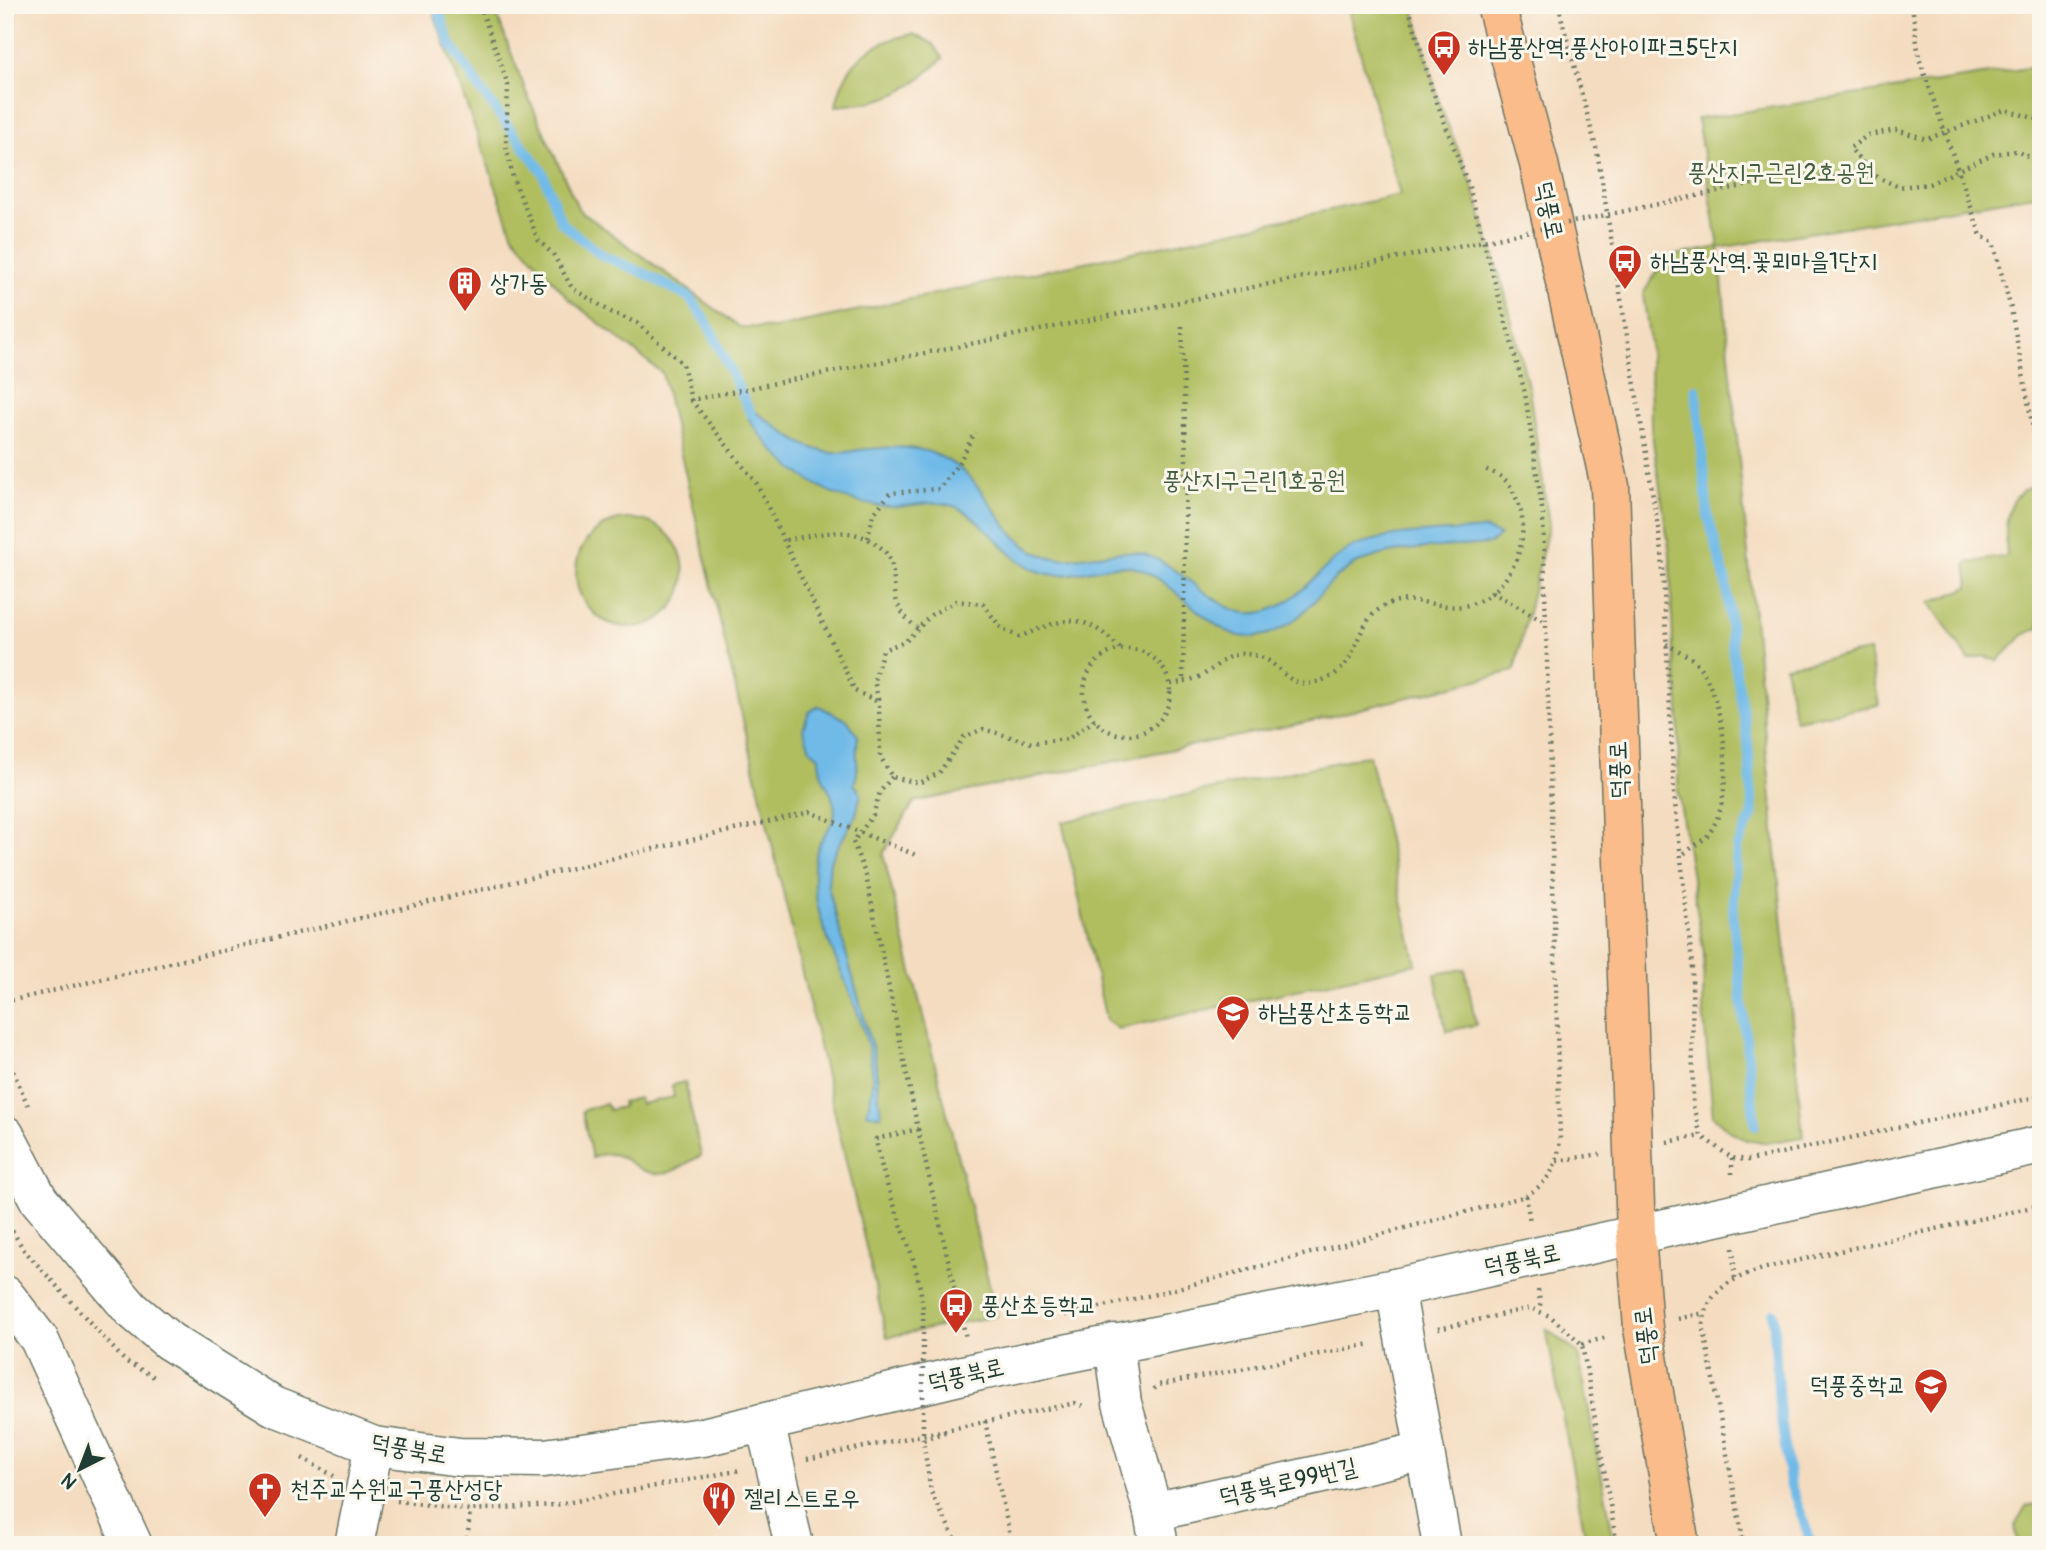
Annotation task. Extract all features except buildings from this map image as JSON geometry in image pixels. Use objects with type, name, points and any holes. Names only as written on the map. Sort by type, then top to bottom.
[{"type":"main road","name":"덕풍로","points":[[1496,5],[1539,164],[1610,486],[1636,1235],[1643,1328],[1680,1545]]},
{"type":"street","name":"덕풍북로","points":[[18,1123],[39,1200],[141,1317],[209,1368],[273,1406],[374,1446],[460,1457],[544,1458],[703,1437],[1114,1343],[1395,1288],[2041,1145]]},
{"type":"street","points":[[1395,1288],[1442,1545]]},
{"type":"street","points":[[5,1295],[39,1339],[133,1545]]},
{"type":"street","name":"덕풍북로99번길","points":[[1114,1343],[1122,1404],[1156,1529],[1424,1451]]},
{"type":"street","points":[[765,1423],[794,1545]]},
{"type":"street","points":[[354,1545],[374,1446]]},
{"type":"path","points":[[480,5],[508,85],[506,146],[513,178],[539,241],[553,254],[572,288],[611,312],[637,323],[683,363],[691,400],[758,484],[855,691],[879,703]]},
{"type":"path","points":[[1056,1317],[1152,1295],[1526,1196],[1543,1185],[1553,1172],[1560,1139],[1544,621],[1544,515],[1525,393],[1469,187],[1432,89],[1408,5]]},
{"type":"path","points":[[1912,5],[1919,58],[1981,236],[1993,242],[1997,255],[2011,309],[2041,472]]},
{"type":"path","points":[[2041,120],[2005,110],[1927,139],[1896,130],[1868,135],[1850,148],[1873,174],[1899,187],[1928,184],[1993,154],[2015,151],[2041,162]]},
{"type":"path","points":[[691,400],[1478,242],[1781,178],[1873,174]]},
{"type":"path","points":[[1182,326],[1185,566],[1183,682]]},
{"type":"path","points":[[868,538],[873,514],[890,493],[939,489],[960,461],[975,432]]},
{"type":"path","points":[[1171,684],[1202,676],[1226,656],[1260,656],[1285,677],[1307,685],[1326,680],[1348,664],[1367,617],[1387,604],[1410,600],[1437,606],[1468,605],[1492,592],[1512,569],[1523,539],[1521,508],[1507,480],[1482,468]]},
{"type":"path","points":[[786,540],[839,531],[853,531],[868,538],[883,549],[892,562],[894,592],[901,615],[918,629]]},
{"type":"path","points":[[1492,592],[1544,621]]},
{"type":"path","points":[[1095,720],[1068,739],[1032,743],[983,729],[964,737],[939,773],[919,783],[892,777],[880,756],[879,703],[874,680],[883,650],[906,641],[931,615],[956,601],[983,604],[1001,628],[1019,637],[1069,618],[1100,629],[1121,649],[1148,654],[1160,663],[1171,684],[1163,717],[1140,733],[1112,733],[1095,720],[1084,702],[1088,674],[1096,662],[1121,649]]},
{"type":"path","points":[[1666,644],[1698,664],[1712,693],[1726,746],[1720,809],[1708,835],[1681,856]]},
{"type":"path","points":[[892,777],[880,792],[873,815],[853,842],[866,876],[918,1129],[966,1339]]},
{"type":"path","points":[[5,1002],[810,812],[918,856]]},
{"type":"path","points":[[5,1052],[18,1123]]},
{"type":"path","points":[[1693,1106],[1701,1136],[1732,1158],[1750,1160],[2041,1096]]},
{"type":"path","points":[[918,1129],[876,1139],[898,1217],[912,1250],[923,1308],[923,1440],[931,1492],[958,1545]]},
{"type":"path","points":[[1744,1545],[1703,1326],[1704,1313],[1713,1295],[1735,1278],[1774,1265],[2041,1205]]},
{"type":"path","points":[[1432,1334],[1438,1329],[1531,1308],[1550,1316],[1582,1343],[1587,1359],[1617,1545]]},
{"type":"path","points":[[953,1342],[979,1336]]},
{"type":"path","points":[[1148,1398],[1158,1385],[1371,1344]]},
{"type":"path","points":[[912,1352],[926,1348]]},
{"type":"path","points":[[798,1465],[808,1458],[985,1421],[1075,1404],[1084,1405],[1089,1410]]},
{"type":"path","points":[[985,1421],[1012,1545]]},
{"type":"path","points":[[923,1440],[961,1426]]},
{"type":"path","points":[[388,1500],[470,1510],[555,1505],[711,1474],[751,1471]]},
{"type":"path","points":[[467,1545],[470,1510]]},
{"type":"green space","name":"풍산지구근린1호공원","points":[[431,5],[493,5],[526,92],[579,210],[740,327],[775,328],[1400,195],[1347,5],[1413,5],[1440,106],[1471,181],[1503,286],[1529,390],[1549,524],[1514,671],[1312,721],[914,802],[883,854],[997,1316],[887,1337],[662,373],[569,299],[513,235]]},
{"type":"green space","points":[[913,34],[932,43],[943,58],[918,81],[895,94],[870,102],[836,106],[845,77],[861,56],[884,42]]},
{"type":"green space","name":"풍산지구근린2호공원","points":[[2041,66],[2041,194],[1719,248],[1803,1137],[1754,1142],[1735,1134],[1713,1116],[1703,1007],[1704,954],[1678,790],[1679,703],[1673,646],[1670,554],[1651,428],[1650,343],[1643,294],[1666,257],[1719,247],[1697,119]]},
{"type":"green space","points":[[2041,483],[2039,628],[2023,635],[1998,661],[1983,656],[1969,660],[1930,603],[1969,587],[1966,563],[2007,556],[2007,521],[2013,502],[2029,487]]},
{"type":"green space","points":[[630,519],[660,528],[668,535],[675,543],[684,573],[675,603],[668,611],[660,618],[630,627],[600,618],[592,611],[585,603],[576,573],[585,543],[592,535],[600,528]]},
{"type":"green space","points":[[1869,651],[1879,705],[1795,720],[1785,666]]},
{"type":"green space","points":[[1369,755],[1416,964],[1118,1029],[1106,1020],[1062,822]]},
{"type":"green space","points":[[1465,969],[1476,1025],[1446,1031],[1435,974]]},
{"type":"green space","points":[[685,1082],[701,1156],[671,1172],[660,1174],[642,1170],[612,1154],[592,1158],[582,1111],[606,1103],[609,1110],[623,1107],[622,1102],[639,1098],[640,1104],[674,1097],[672,1085]]},
{"type":"green space","points":[[1546,1329],[1578,1353],[1615,1545],[1587,1545]]},
{"type":"green space","points":[[2041,1503],[2041,1545],[2019,1545],[2015,1526],[2026,1506]]},
{"type":"water","points":[[745,405],[797,440],[819,450],[838,453],[898,447],[937,455],[969,477],[1012,533],[1024,545],[1038,553],[1064,559],[1120,552],[1147,555],[1172,568],[1223,605],[1247,613],[1262,612],[1288,601],[1343,553],[1373,540],[1410,534],[1483,529],[1500,535],[1490,544],[1403,551],[1369,559],[1341,574],[1298,618],[1285,627],[1253,637],[1237,635],[1207,619],[1163,582],[1132,567],[1048,574],[1023,563],[971,516],[952,505],[935,503],[892,507],[836,495],[788,465],[751,422]]},
{"type":"water","points":[[819,706],[848,721],[858,736],[854,784],[861,793],[856,815],[830,861],[828,887],[875,1058],[881,1116],[866,1113],[872,1087],[872,1065],[867,1042],[817,903],[814,874],[816,852],[835,812],[832,797],[821,773],[819,757],[810,749],[803,729],[809,712]]},
{"type":"waterway","points":[[436,5],[450,43],[480,89],[542,171],[561,222],[601,255],[644,273],[690,298],[707,322],[751,414]]},
{"type":"waterway","points":[[1696,389],[1708,516],[1726,582],[1733,654],[1748,741],[1753,814],[1737,847],[1733,916],[1755,1125]]},
{"type":"waterway","points":[[1773,1313],[1779,1404],[1790,1483],[1812,1545]]},
{"type":"place","name":"하남풍산역.풍산아이파크5단지","points":[[1444,77]]},
{"type":"place","name":"하남풍산역.꽃뫼마을1단지","points":[[1625,291]]},
{"type":"place","name":"상가동","points":[[465,313]]},
{"type":"place","name":"하남풍산초등학교","points":[[1233,1042]]},
{"type":"place","name":"풍산초등학교","points":[[956,1335]]},
{"type":"place","name":"덕풍중학교","points":[[1931,1415]]},
{"type":"place","name":"천주교수원교구풍산성당","points":[[265,1519]]},
{"type":"place","name":"젤리스트로우","points":[[719,1528]]}]
